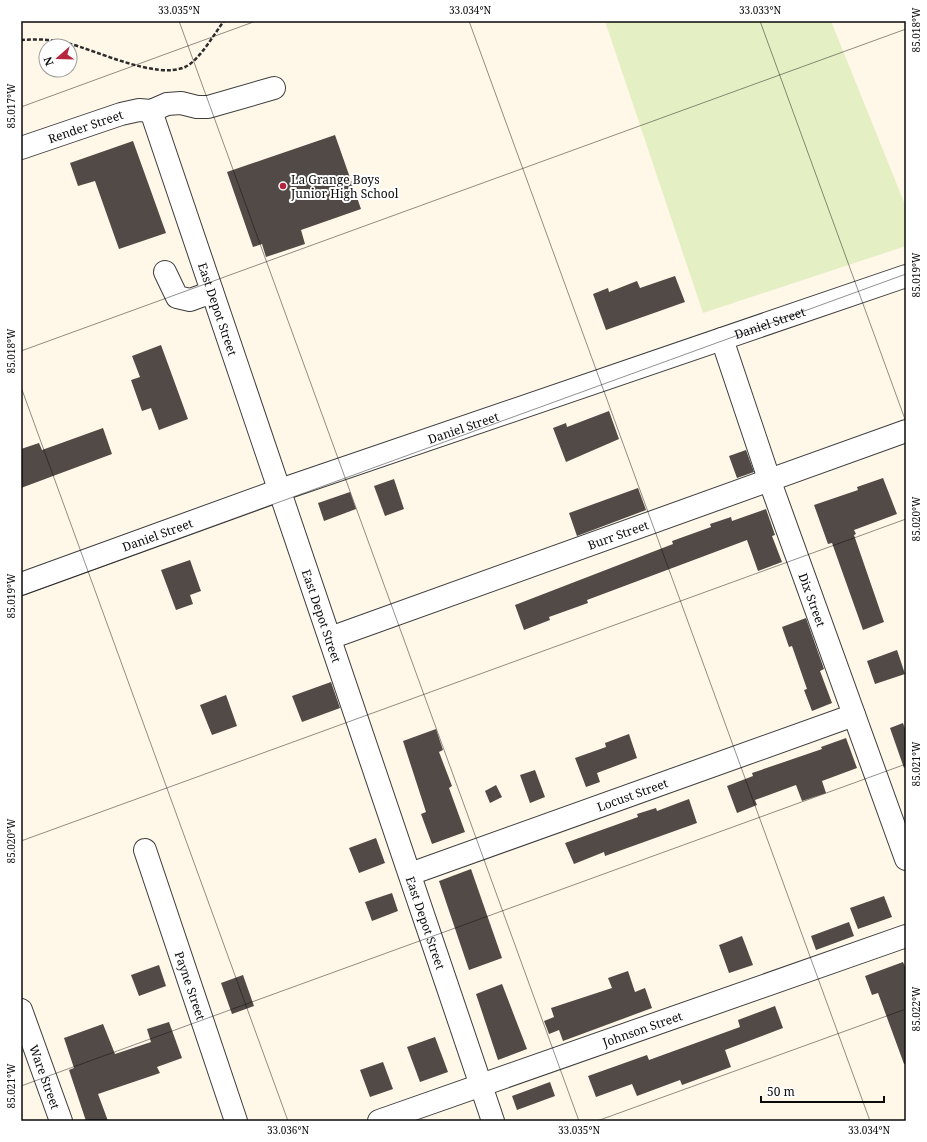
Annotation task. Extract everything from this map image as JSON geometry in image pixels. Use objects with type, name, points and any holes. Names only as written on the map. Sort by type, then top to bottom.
[{"type":"street","name":"Render Street","points":[[21,148],[121,114],[139,110],[151,111],[167,104],[181,103],[197,108],[208,107],[274,88]]},
{"type":"street","name":"East Depot Street","points":[[151,111],[494,1121]]},
{"type":"street","points":[[165,272],[177,297],[190,300],[212,292]]},
{"type":"street","name":"Daniel Street","points":[[21,584],[280,490],[906,276]]},
{"type":"street","name":"Dix Street","points":[[722,339],[769,479],[906,859]]},
{"type":"street","name":"Burr Street","points":[[330,638],[906,431]]},
{"type":"street","name":"Locust Street","points":[[410,874],[854,715]]},
{"type":"street","name":"Payne Street","points":[[145,850],[236,1121]]},
{"type":"street","name":"Johnson Street","points":[[379,1121],[906,936]]},
{"type":"street","name":"Ware Street","points":[[21,1010],[61,1121]]},
{"type":"path","points":[[21,40],[33,39],[66,42],[137,66],[169,70],[185,67],[197,57],[224,21]]},
{"type":"green space","points":[[605,21],[831,21],[906,207],[906,246],[703,313]]},
{"type":"building","points":[[335,135],[361,209],[301,230],[305,244],[266,257],[262,244],[253,247],[227,172]]},
{"type":"building","points":[[133,141],[166,233],[119,249],[95,181],[78,186],[70,163]]},
{"type":"building","points":[[675,276],[685,302],[606,330],[593,294],[608,288],[609,292],[637,281],[640,288]]},
{"type":"building","points":[[161,345],[188,419],[159,430],[151,408],[142,411],[131,380],[140,377],[132,356]]},
{"type":"building","points":[[609,411],[619,439],[566,462],[553,428],[566,423],[567,427]]},
{"type":"building","points":[[103,428],[112,454],[21,488],[21,449],[39,443],[42,450]]},
{"type":"building","points":[[746,450],[754,472],[737,478],[729,456]]},
{"type":"building","points":[[883,478],[897,514],[854,530],[856,534],[854,535],[884,622],[863,630],[832,543],[828,544],[814,505],[858,490],[857,487]]},
{"type":"building","points":[[394,479],[404,509],[385,516],[374,486]]},
{"type":"building","points":[[638,488],[646,510],[577,536],[569,513]]},
{"type":"building","points":[[350,492],[356,509],[324,521],[318,503]]},
{"type":"building","points":[[766,509],[775,535],[772,536],[782,562],[758,571],[747,540],[587,600],[588,603],[549,617],[550,620],[524,630],[515,605],[673,544],[672,541],[711,527],[710,524],[731,517],[732,521]]},
{"type":"building","points":[[190,560],[201,591],[190,595],[193,604],[176,610],[161,570]]},
{"type":"building","points":[[806,618],[824,669],[820,671],[832,703],[812,711],[804,690],[807,689],[792,646],[789,647],[782,627]]},
{"type":"building","points":[[897,650],[905,674],[875,684],[867,661]]},
{"type":"building","points":[[331,682],[340,708],[302,722],[292,696]]},
{"type":"building","points":[[226,695],[237,726],[212,735],[200,705]]},
{"type":"building","points":[[903,723],[906,732],[906,767],[904,768],[890,728]]},
{"type":"building","points":[[436,729],[443,750],[439,752],[452,786],[449,788],[465,832],[432,844],[421,814],[426,812],[403,741]]},
{"type":"building","points":[[629,734],[637,758],[597,773],[600,782],[586,787],[575,758],[606,747],[605,743]]},
{"type":"building","points":[[846,738],[857,768],[822,781],[826,793],[802,801],[796,785],[755,800],[757,805],[737,813],[727,786],[753,776],[752,773],[822,749],[821,747]]},
{"type":"building","points":[[535,770],[545,797],[530,803],[520,775]]},
{"type":"building","points":[[496,785],[502,797],[490,803],[485,791]]},
{"type":"building","points":[[689,799],[697,823],[605,856],[604,852],[574,864],[565,843],[638,817],[637,814],[656,808],[657,811]]},
{"type":"building","points":[[376,838],[385,863],[359,873],[349,848]]},
{"type":"building","points":[[471,869],[502,958],[469,970],[439,881]]},
{"type":"building","points":[[392,893],[398,911],[372,921],[365,902]]},
{"type":"building","points":[[884,896],[892,917],[858,929],[850,908]]},
{"type":"building","points":[[849,922],[854,936],[816,950],[811,936]]},
{"type":"building","points":[[742,936],[753,965],[729,973],[719,945]]},
{"type":"building","points":[[903,962],[906,969],[906,1064],[904,1064],[878,993],[872,995],[865,976]]},
{"type":"building","points":[[159,965],[166,986],[139,996],[131,975]]},
{"type":"building","points":[[628,971],[635,992],[645,988],[652,1008],[563,1041],[559,1030],[549,1034],[544,1021],[554,1017],[551,1008],[612,988],[608,978]]},
{"type":"building","points":[[243,975],[254,1006],[232,1014],[221,983]]},
{"type":"building","points":[[502,984],[527,1049],[498,1060],[476,994]]},
{"type":"building","points":[[775,1006],[783,1028],[725,1050],[731,1067],[682,1085],[680,1080],[637,1096],[632,1084],[596,1097],[588,1076],[647,1055],[649,1060],[740,1027],[738,1020]]},
{"type":"building","points":[[169,1022],[182,1058],[157,1067],[160,1073],[98,1094],[108,1121],[86,1121],[69,1070],[74,1068],[64,1038],[103,1024],[115,1054],[151,1042],[147,1029]]},
{"type":"building","points":[[435,1037],[448,1072],[420,1082],[407,1047]]},
{"type":"building","points":[[383,1062],[393,1089],[370,1097],[360,1070]]},
{"type":"building","points":[[550,1082],[555,1096],[517,1110],[512,1096]]},
{"type":"place","name":"La Grange Boys Junior High School","points":[[283,186]]}]
